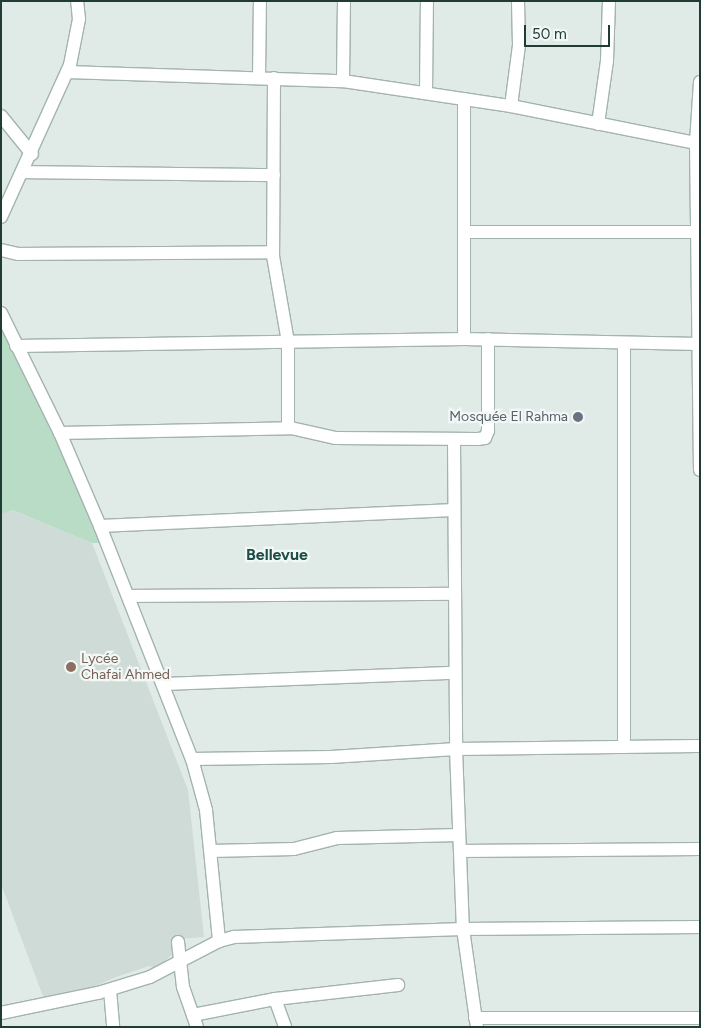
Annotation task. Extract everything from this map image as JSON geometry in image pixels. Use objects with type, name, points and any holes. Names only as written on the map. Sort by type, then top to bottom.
[{"type":"street","points":[[1,217],[32,154],[67,72],[78,16],[77,1]]},
{"type":"street","points":[[78,16],[87,1]]},
{"type":"street","points":[[259,78],[260,1]]},
{"type":"street","points":[[344,1],[344,82]]},
{"type":"street","points":[[426,92],[427,1]]},
{"type":"street","points":[[511,106],[518,45],[518,1]]},
{"type":"street","points":[[598,124],[607,61],[609,1]]},
{"type":"street","points":[[67,72],[344,82],[426,92],[511,106],[696,143]]},
{"type":"street","points":[[274,78],[273,252],[288,342],[288,428]]},
{"type":"street","points":[[700,82],[696,143],[699,232],[700,470]]},
{"type":"street","points":[[464,99],[464,339]]},
{"type":"street","points":[[1,116],[32,154]]},
{"type":"street","points":[[23,172],[274,175]]},
{"type":"street","points":[[464,232],[699,232]]},
{"type":"street","points":[[1,250],[18,254],[273,252]]},
{"type":"street","points":[[1,313],[60,433],[100,526],[164,684],[192,759],[206,810],[219,941]]},
{"type":"street","points":[[16,346],[464,339],[699,344]]},
{"type":"street","points":[[60,433],[288,428],[335,438],[478,440],[485,438],[488,431],[488,339]]},
{"type":"street","points":[[624,343],[624,747]]},
{"type":"street","points":[[454,439],[454,594],[459,834],[463,929],[476,1022],[700,1018]]},
{"type":"street","points":[[100,526],[454,510]]},
{"type":"street","points":[[129,596],[454,594]]},
{"type":"street","points":[[164,684],[455,673]]},
{"type":"street","points":[[192,759],[331,757],[456,749],[700,746]]},
{"type":"street","points":[[211,851],[294,849],[336,838],[459,834]]},
{"type":"street","points":[[460,851],[700,850]]},
{"type":"street","points":[[1,1013],[110,990],[179,964],[219,941],[254,935],[463,929],[700,927]]},
{"type":"street","points":[[178,942],[179,964],[195,1021],[275,999],[398,985]]},
{"type":"street","points":[[110,990],[113,1027]]},
{"type":"street","points":[[275,999],[285,1027]]},
{"type":"shaded area","name":"Lycée Chafai Ahmed","points":[[11,510],[92,543],[188,790],[204,937],[178,939],[175,952],[156,969],[149,966],[116,977],[47,1007],[1,884],[1,514]]},
{"type":"green space","points":[[1,313],[107,543],[92,543],[12,510],[1,514]]},
{"type":"place","name":"Mosquée El Rahma","points":[[578,417]]},
{"type":"place","name":"Lycée Chafai Ahmed","points":[[71,667]]},
{"type":"district","name":"Bellevue","points":[[277,555]]}]
